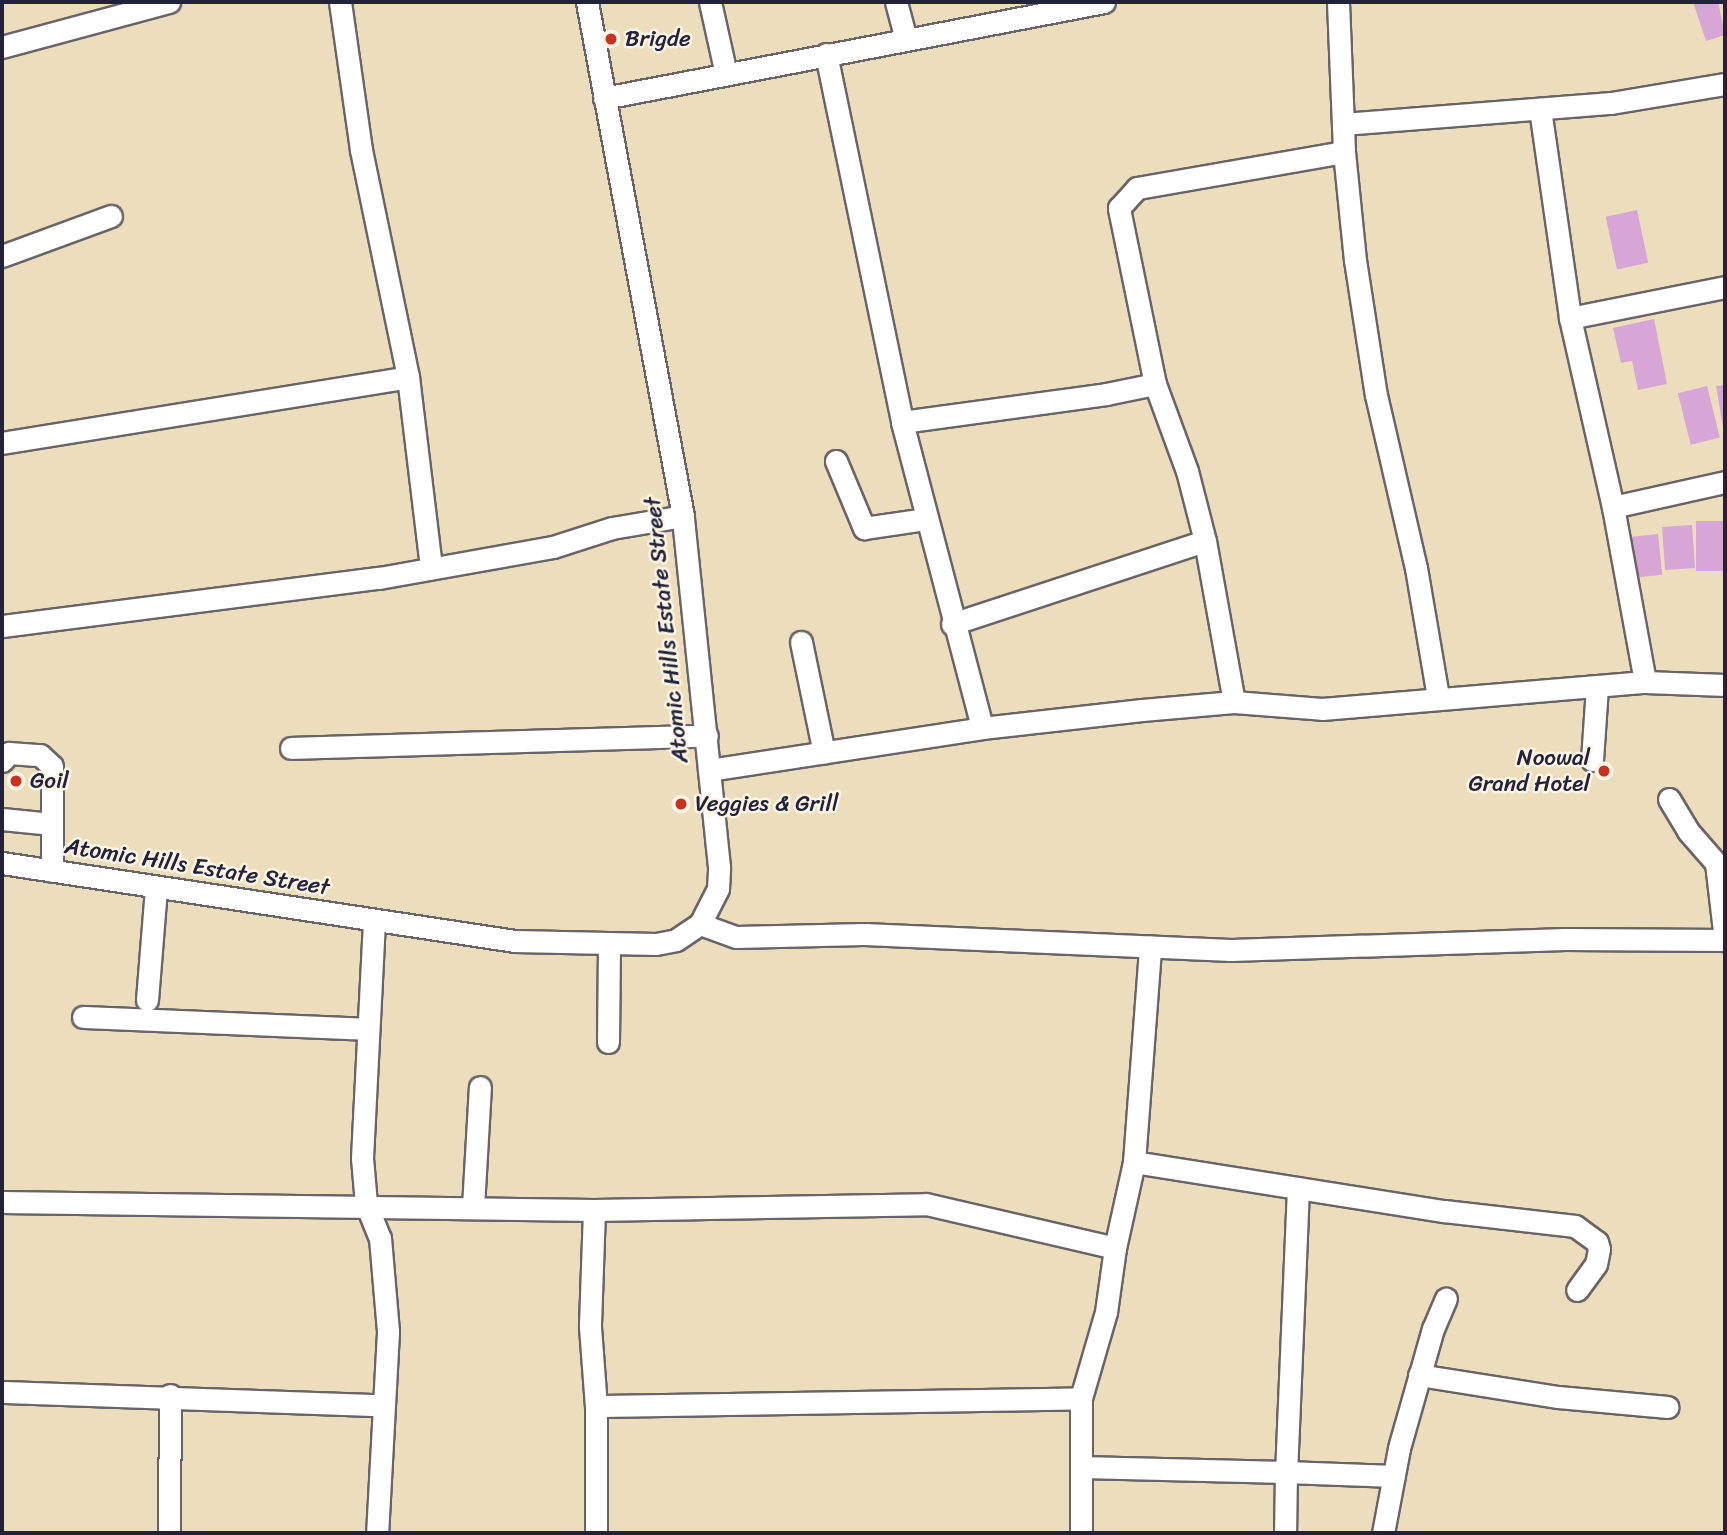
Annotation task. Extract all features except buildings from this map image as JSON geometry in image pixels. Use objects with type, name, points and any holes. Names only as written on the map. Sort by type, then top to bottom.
[{"type":"street","points":[[2,47],[87,11],[170,2]]},
{"type":"street","points":[[340,2],[361,150],[408,377],[431,568]]},
{"type":"street","name":"Atomic Hills Estate Street","points":[[2,863],[514,941],[609,945],[676,940],[700,924],[718,889],[707,736],[683,516],[587,2]]},
{"type":"street","points":[[710,2],[726,74]]},
{"type":"street","points":[[896,2],[906,39]]},
{"type":"street","points":[[604,97],[1104,2]]},
{"type":"street","points":[[1338,2],[1344,152],[1376,395],[1416,568],[1438,697]]},
{"type":"street","points":[[825,54],[902,422],[952,624],[982,727]]},
{"type":"street","points":[[1343,124],[1540,109],[1679,94],[1725,84]]},
{"type":"street","points":[[1540,109],[1570,318],[1613,507],[1646,682]]},
{"type":"street","points":[[1234,702],[1205,541],[1187,471],[1154,383],[1124,248],[1119,208],[1127,195],[1152,185],[1344,152]]},
{"type":"street","points":[[2,256],[111,216]]},
{"type":"street","points":[[1570,318],[1725,287]]},
{"type":"street","points":[[2,443],[408,377]]},
{"type":"street","points":[[902,422],[1106,394],[1154,383]]},
{"type":"street","points":[[836,461],[864,528],[926,519]]},
{"type":"street","points":[[1613,507],[1725,482]]},
{"type":"street","points":[[2,626],[210,596],[320,587],[541,550],[612,528],[683,516]]},
{"type":"street","points":[[952,624],[1205,541]]},
{"type":"street","points":[[801,642],[824,753]]},
{"type":"street","points":[[709,770],[982,727],[1234,702],[1322,709],[1438,697],[1646,682],[1725,685]]},
{"type":"street","points":[[1592,760],[1597,686]]},
{"type":"street","points":[[291,748],[707,736]]},
{"type":"street","points":[[2,761],[9,753],[48,758],[52,871]]},
{"type":"street","points":[[700,924],[736,937],[864,934],[1231,950],[1537,939],[1725,940],[1716,863],[1688,831],[1669,799]]},
{"type":"street","points":[[2,819],[52,824]]},
{"type":"street","points":[[147,1000],[156,887]]},
{"type":"street","points":[[374,921],[366,1029],[362,1158],[366,1204],[380,1238],[385,1278],[377,1533]]},
{"type":"street","points":[[608,1042],[609,945]]},
{"type":"street","points":[[1081,1533],[1081,1398],[1106,1312],[1115,1248],[1134,1162],[1150,947]]},
{"type":"street","points":[[83,1017],[366,1029]]},
{"type":"street","points":[[473,1207],[480,1087]]},
{"type":"street","points":[[1134,1162],[1298,1188],[1575,1226],[1597,1242],[1599,1249],[1596,1265],[1577,1290]]},
{"type":"street","points":[[1285,1533],[1298,1188]]},
{"type":"street","points":[[2,1202],[366,1204],[594,1210],[926,1204],[1115,1248]]},
{"type":"street","points":[[594,1210],[590,1327],[596,1406],[596,1533]]},
{"type":"street","points":[[1382,1533],[1419,1375],[1446,1299]]},
{"type":"street","points":[[1419,1375],[1558,1397],[1668,1407]]},
{"type":"street","points":[[2,1392],[170,1395],[383,1405]]},
{"type":"street","points":[[169,1533],[170,1395]]},
{"type":"street","points":[[596,1406],[1081,1398]]},
{"type":"street","points":[[1081,1467],[1394,1476]]},
{"type":"place","name":"Brigde","points":[[611,39]]},
{"type":"place","name":"Noowal Grand Hotel","points":[[1604,771]]},
{"type":"place","name":"Goil","points":[[16,781]]},
{"type":"place","name":"Veggies & Grill","points":[[681,804]]}]
